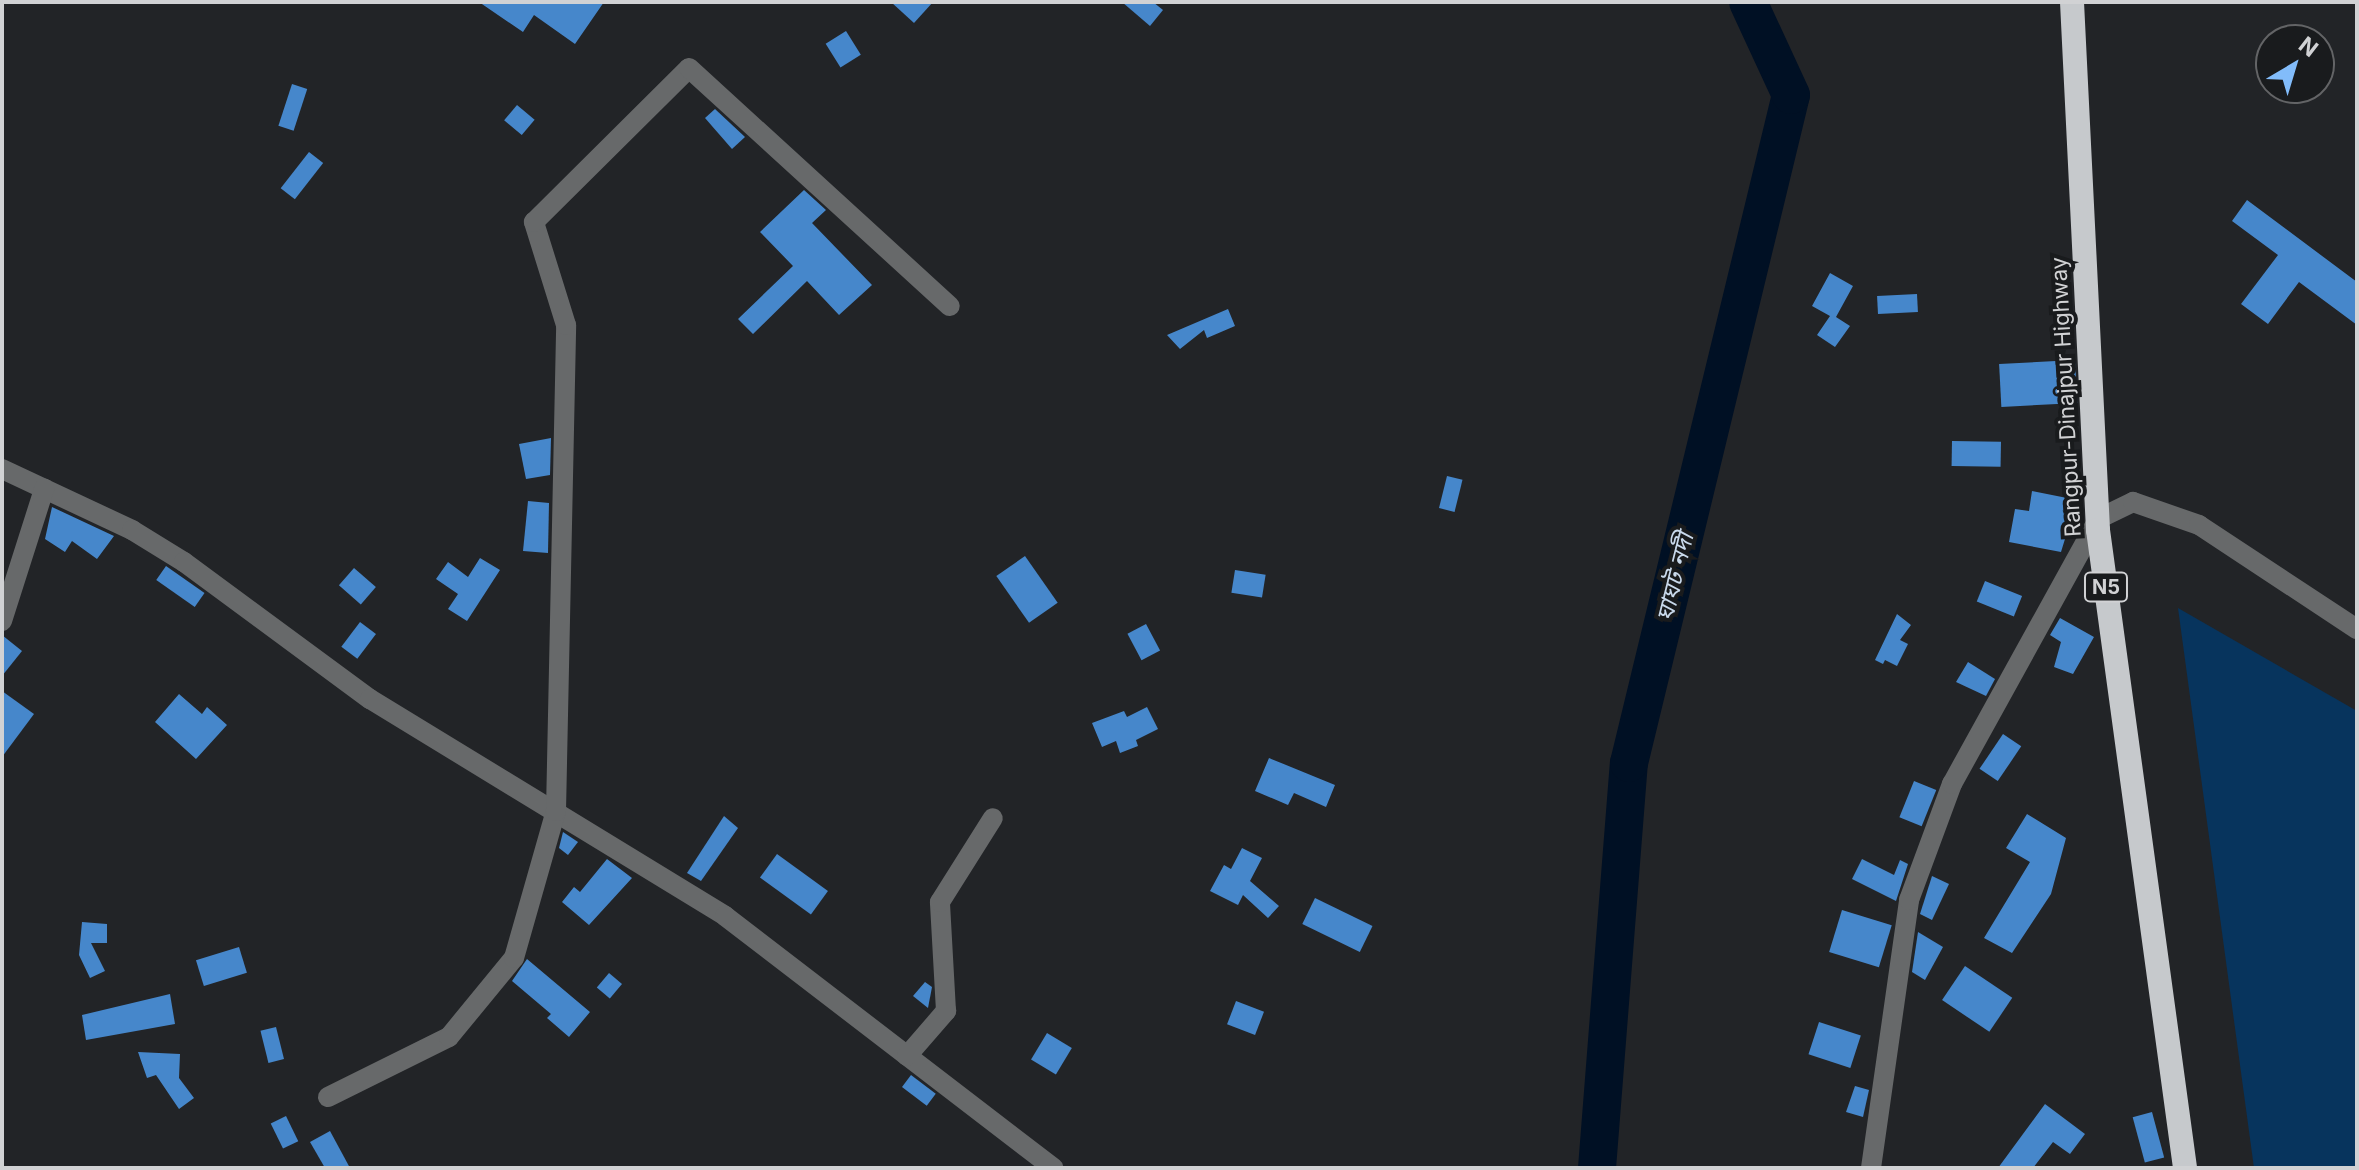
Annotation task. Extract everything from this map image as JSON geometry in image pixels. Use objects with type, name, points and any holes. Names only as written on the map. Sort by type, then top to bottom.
[{"type":"highway","name":"Rangpur-Dinajpur Highway","points":[[2072,2],[2098,519],[2185,1168]]},
{"type":"street","points":[[328,1097],[449,1037],[514,958],[556,811],[566,325],[534,222],[689,68],[950,306]]},
{"type":"street","points":[[2,469],[132,530],[184,562],[370,699],[725,916],[1053,1168]]},
{"type":"street","points":[[2,621],[44,489]]},
{"type":"street","points":[[1871,1168],[1909,900],[1952,784],[2098,519],[2133,502],[2199,525],[2357,629]]},
{"type":"street","points":[[907,1056],[946,1011],[940,902],[993,818]]},
{"type":"shaded area","points":[[2178,608],[2357,711],[2357,1168],[2254,1168]]},
{"type":"building","points":[[479,2],[604,2],[575,44],[534,15],[523,32]]},
{"type":"building","points":[[891,2],[933,2],[914,23]]},
{"type":"building","points":[[1122,2],[1153,2],[1163,10],[1150,26]]},
{"type":"building","points":[[846,31],[861,55],[840,67],[826,44]]},
{"type":"building","points":[[292,84],[307,89],[294,131],[278,126]]},
{"type":"building","points":[[517,105],[535,120],[522,135],[504,120]]},
{"type":"building","points":[[715,109],[745,137],[732,149],[705,118]]},
{"type":"building","points":[[309,152],[323,163],[295,199],[281,188]]},
{"type":"building","points":[[804,190],[826,210],[812,223],[872,285],[839,315],[807,281],[753,334],[738,319],[793,266],[760,232]]},
{"type":"building","points":[[2247,200],[2357,282],[2357,325],[2299,282],[2268,324],[2241,304],[2278,255],[2232,221]]},
{"type":"building","points":[[1830,273],[1853,286],[1836,317],[1850,326],[1835,347],[1817,335],[1830,316],[1812,306]]},
{"type":"building","points":[[1917,294],[1918,312],[1878,314],[1877,296]]},
{"type":"building","points":[[1228,309],[1235,326],[1207,338],[1204,330],[1180,349],[1167,335]]},
{"type":"building","points":[[2075,360],[2077,403],[2001,407],[1999,364]]},
{"type":"building","points":[[551,438],[550,475],[526,479],[519,444]]},
{"type":"building","points":[[1952,441],[2001,442],[2001,467],[1952,466]]},
{"type":"building","points":[[1447,476],[1463,480],[1455,512],[1439,508]]},
{"type":"building","points":[[2032,491],[2077,500],[2061,552],[2009,542],[2015,509],[2029,511]]},
{"type":"building","points":[[528,501],[549,503],[548,553],[523,551]]},
{"type":"building","points":[[52,507],[114,536],[97,559],[72,541],[65,552],[45,539]]},
{"type":"building","points":[[1025,556],[1058,603],[1029,623],[996,576]]},
{"type":"building","points":[[480,558],[500,570],[467,621],[448,609],[458,594],[436,579],[448,562],[468,577]]},
{"type":"building","points":[[166,566],[205,593],[195,607],[156,580]]},
{"type":"building","points":[[354,568],[376,587],[361,604],[339,585]]},
{"type":"building","points":[[1235,570],[1266,575],[1262,598],[1231,593]]},
{"type":"building","points":[[1985,581],[2022,596],[2014,616],[1977,601]]},
{"type":"building","points":[[1897,614],[1911,625],[1900,640],[1908,644],[1897,666],[1885,660],[1883,664],[1875,660]]},
{"type":"building","points":[[2060,618],[2094,637],[2073,674],[2054,667],[2061,642],[2050,635]]},
{"type":"building","points":[[360,622],[376,634],[357,659],[341,647]]},
{"type":"building","points":[[1146,624],[1160,650],[1142,660],[1127,634]]},
{"type":"building","points":[[2,635],[22,651],[2,676]]},
{"type":"building","points":[[1968,662],[1995,679],[1986,696],[1956,682]]},
{"type":"building","points":[[2,691],[34,714],[2,757]]},
{"type":"building","points":[[179,694],[202,714],[207,707],[227,725],[196,759],[155,722]]},
{"type":"building","points":[[1147,707],[1158,729],[1136,740],[1138,746],[1120,753],[1116,741],[1102,747],[1092,723],[1124,711],[1127,717]]},
{"type":"building","points":[[2003,734],[2021,746],[1998,781],[1980,769]]},
{"type":"building","points":[[1269,758],[1335,785],[1326,807],[1294,793],[1288,805],[1255,791]]},
{"type":"building","points":[[1914,781],[1936,790],[1922,826],[1899,817]]},
{"type":"building","points":[[2027,814],[2066,838],[2051,894],[2012,953],[1984,938],[2030,862],[2006,848]]},
{"type":"building","points":[[724,816],[738,828],[701,881],[687,873]]},
{"type":"building","points":[[563,832],[578,842],[568,855],[559,848]]},
{"type":"building","points":[[1242,848],[1262,858],[1250,881],[1279,906],[1268,918],[1243,895],[1238,905],[1210,891],[1224,865],[1231,869]]},
{"type":"building","points":[[777,854],[828,891],[811,914],[760,877]]},
{"type":"building","points":[[607,859],[632,878],[589,925],[562,902],[574,887],[580,892]]},
{"type":"building","points":[[1862,859],[1894,875],[1900,860],[1908,864],[1896,901],[1852,879]]},
{"type":"building","points":[[1932,876],[1949,884],[1932,920],[1920,914]]},
{"type":"building","points":[[1315,898],[1373,926],[1360,952],[1302,924]]},
{"type":"building","points":[[1842,910],[1892,925],[1879,967],[1829,952]]},
{"type":"building","points":[[82,922],[107,924],[107,943],[91,943],[105,971],[90,978],[79,955]]},
{"type":"building","points":[[1918,932],[1943,947],[1925,980],[1912,972]]},
{"type":"building","points":[[239,947],[247,973],[204,986],[196,960]]},
{"type":"building","points":[[527,959],[590,1012],[569,1037],[547,1018],[551,1014],[512,981]]},
{"type":"building","points":[[1965,966],[2012,998],[1989,1032],[1942,1000]]},
{"type":"building","points":[[609,973],[622,984],[610,998],[597,988]]},
{"type":"building","points":[[925,982],[932,987],[928,1008],[913,996]]},
{"type":"building","points":[[170,994],[175,1024],[86,1040],[82,1015]]},
{"type":"building","points":[[1236,1001],[1264,1012],[1255,1035],[1227,1024]]},
{"type":"building","points":[[1819,1022],[1861,1036],[1850,1068],[1808,1054]]},
{"type":"building","points":[[276,1027],[284,1059],[268,1063],[260,1031]]},
{"type":"building","points":[[1047,1033],[1072,1048],[1056,1075],[1031,1060]]},
{"type":"building","points":[[138,1052],[180,1054],[179,1078],[194,1098],[179,1109],[156,1075],[147,1078]]},
{"type":"building","points":[[911,1075],[936,1094],[927,1106],[902,1087]]},
{"type":"building","points":[[1855,1086],[1869,1090],[1863,1117],[1846,1112]]},
{"type":"building","points":[[2045,1104],[2085,1134],[2070,1154],[2053,1142],[2033,1168],[1998,1168]]},
{"type":"building","points":[[2152,1112],[2164,1157],[2145,1163],[2133,1117]]},
{"type":"building","points":[[286,1116],[298,1141],[283,1149],[271,1123]]},
{"type":"building","points":[[330,1131],[350,1168],[325,1168],[310,1142]]},
{"type":"waterway","name":"ঘাঘট নদী","points":[[1597,1168],[1629,763],[1791,95],[1748,2]]}]
